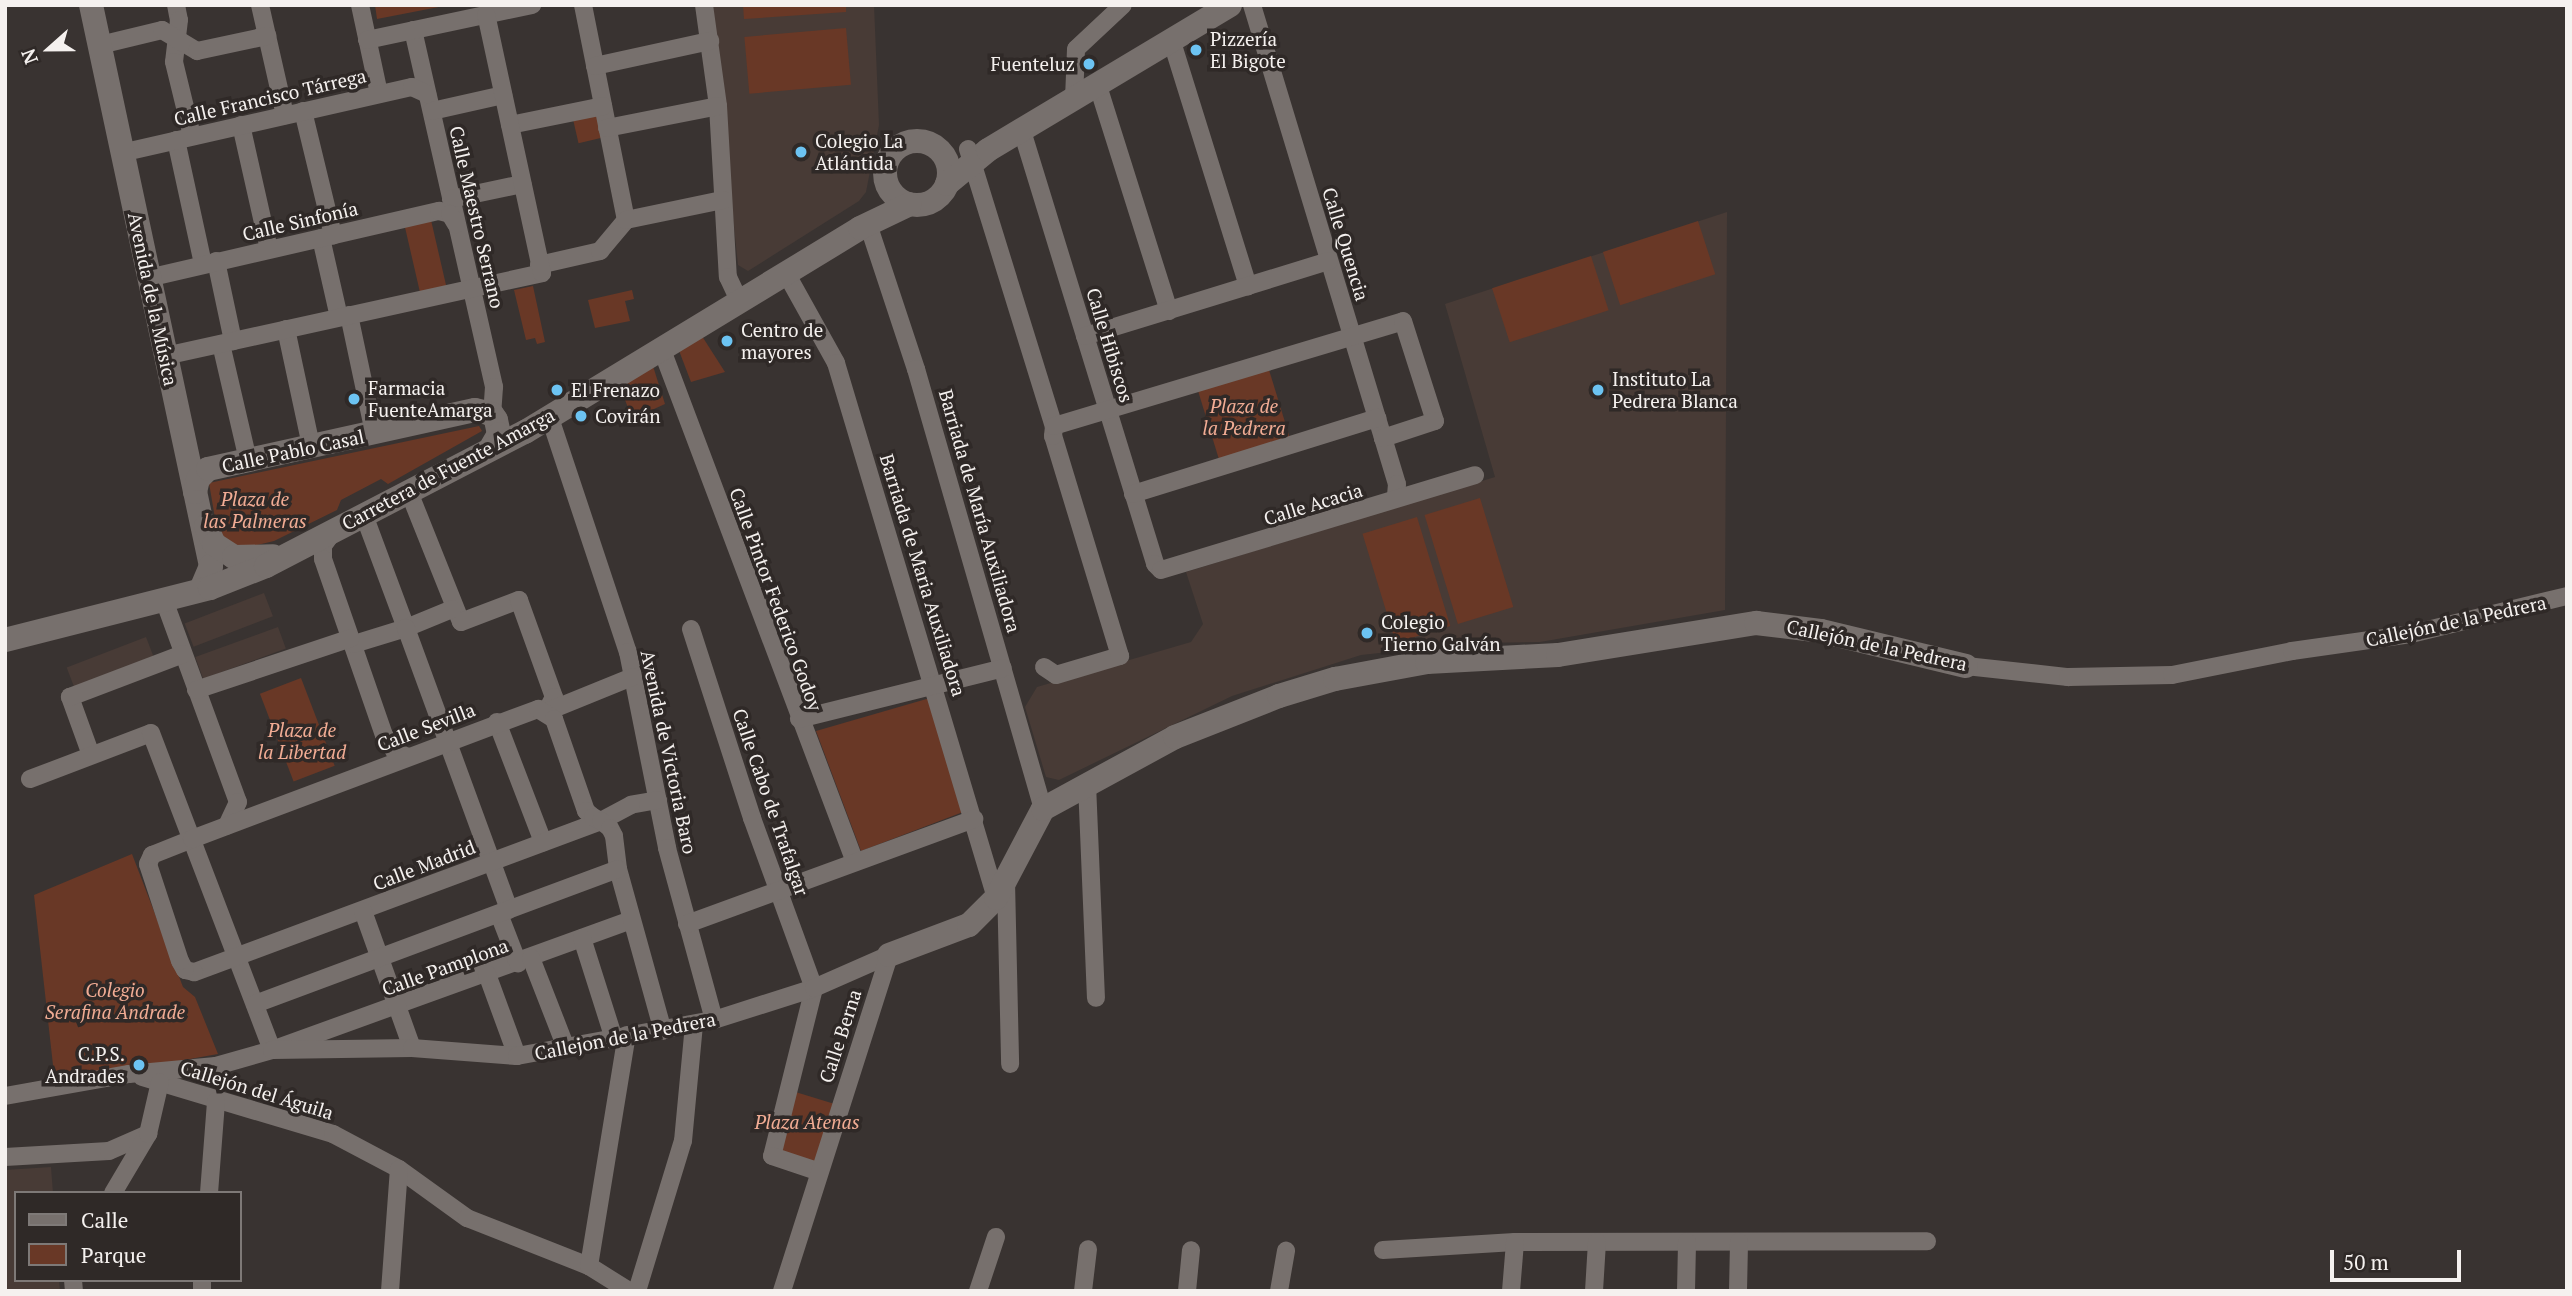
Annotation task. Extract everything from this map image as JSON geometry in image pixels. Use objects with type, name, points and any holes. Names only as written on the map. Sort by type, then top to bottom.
[{"type":"street","name":"Avenida de la Música","points":[[91,5],[211,566],[201,589]]},
{"type":"street","points":[[176,5],[178,40],[174,62],[184,138],[227,342],[248,460]]},
{"type":"street","points":[[260,5],[285,115]]},
{"type":"street","points":[[360,5],[379,94]]},
{"type":"street","points":[[367,40],[532,5]]},
{"type":"street","points":[[583,5],[626,220]]},
{"type":"street","points":[[704,5],[718,106],[728,278],[740,303]]},
{"type":"street","points":[[1074,99],[1076,49],[1124,5]]},
{"type":"street","points":[[977,154],[915,140],[898,147],[887,161],[886,179],[894,195],[910,204],[928,203],[977,154],[1022,131],[1230,5]]},
{"type":"street","name":"Calle Quencia","points":[[1252,5],[1383,438],[1396,496]]},
{"type":"street","points":[[486,15],[540,269]]},
{"type":"street","points":[[100,45],[162,30],[197,51],[267,36]]},
{"type":"street","name":"Calle Maestro Serrano","points":[[413,30],[494,387],[494,417]]},
{"type":"street","points":[[595,66],[710,41]]},
{"type":"street","points":[[1172,42],[1248,286]]},
{"type":"street","points":[[1098,86],[1168,311]]},
{"type":"street","name":"Calle Francisco Tárrega","points":[[121,153],[412,87],[430,102],[503,95]]},
{"type":"street","points":[[510,125],[603,106]]},
{"type":"street","points":[[607,128],[718,106]]},
{"type":"street","points":[[303,111],[344,316],[374,433]]},
{"type":"street","points":[[241,125],[269,249]]},
{"type":"street","name":"Calle Hibiscos","points":[[1022,131],[1155,564],[1161,570]]},
{"type":"street","points":[[933,145],[948,166],[947,184]]},
{"type":"street","points":[[977,154],[1120,656],[1056,675],[1044,667]]},
{"type":"street","name":"Carretera de Fuente Amarga","points":[[865,228],[886,179]]},
{"type":"street","points":[[451,200],[522,184]]},
{"type":"street","points":[[165,356],[472,288],[540,269],[600,251],[626,220],[723,200]]},
{"type":"street","name":"Carretera de Fuente Amarga","points":[[5,640],[164,600],[266,566],[280,555],[409,492],[540,420],[662,350],[897,207],[910,204]]},
{"type":"street","name":"Calle Sinfonía","points":[[148,278],[439,211],[456,223]]},
{"type":"street","name":"Barriada de María Auxiliadora","points":[[865,228],[916,369],[1043,809]]},
{"type":"street","points":[[1085,336],[1329,261]]},
{"type":"street","name":"Barriada de Maria Auxiliadora","points":[[786,273],[836,363],[974,819],[1001,887],[1010,1064]]},
{"type":"street","points":[[1054,431],[1108,410],[1403,321],[1435,422],[1383,438]]},
{"type":"street","points":[[286,329],[311,446]]},
{"type":"street","name":"Calle Pintor Federico Godoy","points":[[662,350],[855,862]]},
{"type":"street","name":"Calle Pablo Casal","points":[[195,492],[198,479],[208,469],[475,410],[494,417],[540,420]]},
{"type":"street","points":[[492,446],[499,434],[494,417]]},
{"type":"street","points":[[1133,494],[1377,418]]},
{"type":"street","name":"Avenida de Victoria Baro","points":[[540,420],[632,677],[687,924],[714,1020]]},
{"type":"street","name":"Calle Acacia","points":[[1161,570],[1389,503],[1396,496],[1475,475]]},
{"type":"street","points":[[409,492],[452,608],[461,622],[519,600],[554,697],[546,712],[554,719],[580,798],[586,811],[601,821],[614,836],[618,869],[663,1031]]},
{"type":"street","points":[[364,515],[491,861],[504,912],[565,1045]]},
{"type":"street","points":[[201,521],[214,544],[234,557],[280,555]]},
{"type":"street","points":[[337,529],[325,540],[322,552],[389,747],[408,757]]},
{"type":"street","name":"Callejón de la Pedrera","points":[[1043,809],[1175,737],[1279,696],[1379,669],[1427,662],[1558,655],[1756,623],[1821,631],[1966,666],[2068,677],[2172,675],[2292,651],[2411,634],[2567,596]]},
{"type":"street","points":[[164,600],[238,802],[227,826]]},
{"type":"street","points":[[196,690],[353,641],[406,628],[452,608]]},
{"type":"street","name":"Calle Cabo de Trafalgar","points":[[691,629],[778,892],[814,988]]},
{"type":"street","points":[[91,755],[69,697],[183,654]]},
{"type":"street","points":[[799,719],[936,687],[1003,668]]},
{"type":"street","name":"Calle Sevilla","points":[[205,970],[186,970],[180,961],[150,879],[152,855],[497,722],[538,709],[546,712],[632,677]]},
{"type":"street","points":[[497,722],[543,842]]},
{"type":"street","points":[[30,779],[151,733],[272,1050]]},
{"type":"street","points":[[1087,784],[1097,998]]},
{"type":"street","name":"Calle Madrid","points":[[205,970],[601,821],[631,805],[658,800]]},
{"type":"street","name":"Callejon de la Pedrera","points":[[6,1092],[129,1074],[216,1066],[272,1050],[412,1048],[517,1056],[565,1045],[620,1035],[663,1031],[714,1020],[814,988],[889,955],[969,925],[1001,887],[1043,809]]},
{"type":"street","points":[[687,924],[974,819]]},
{"type":"street","points":[[255,1004],[618,869]]},
{"type":"street","points":[[363,911],[412,1048]]},
{"type":"street","name":"Calle Pamplona","points":[[272,1050],[398,1008],[631,920]]},
{"type":"street","points":[[582,938],[620,1035],[589,1266]]},
{"type":"street","name":"Calle Berna","points":[[782,1291],[817,1171],[889,955]]},
{"type":"street","points":[[487,974],[517,1056]]},
{"type":"street","points":[[814,988],[772,1156],[817,1171]]},
{"type":"street","points":[[637,1291],[683,1141],[694,1025]]},
{"type":"street","name":"Callejón del Águila","points":[[129,1074],[216,1101],[291,1118],[333,1134],[399,1169],[467,1218],[589,1266],[629,1291]]},
{"type":"street","points":[[114,1191],[148,1134],[160,1082]]},
{"type":"street","points":[[209,1191],[216,1101]]},
{"type":"street","points":[[5,1157],[109,1151],[148,1134]]},
{"type":"street","points":[[390,1291],[399,1169]]},
{"type":"street","points":[[978,1291],[996,1237]]},
{"type":"street","points":[[1383,1250],[1515,1242],[1927,1241]]},
{"type":"street","points":[[1511,1291],[1515,1242]]},
{"type":"street","points":[[1594,1291],[1597,1242]]},
{"type":"street","points":[[1686,1291],[1687,1242]]},
{"type":"street","points":[[1738,1291],[1739,1242]]},
{"type":"street","points":[[1083,1291],[1088,1249]]},
{"type":"street","points":[[1187,1291],[1191,1250]]},
{"type":"street","points":[[1279,1291],[1286,1251]]},
{"type":"shaded area","name":"Colegio La Atlántida","points":[[711,5],[874,5],[879,125],[866,192],[859,201],[748,271],[738,265]]},
{"type":"shaded area","points":[[1727,212],[1725,610],[1540,642],[1473,643],[1361,655],[1232,696],[1059,780],[1046,777],[1025,707],[1037,687],[1191,642],[1203,624],[1186,572],[1495,477],[1445,304]]},
{"type":"shaded area","points":[[264,593],[273,616],[194,647],[185,623]]},
{"type":"shaded area","points":[[278,627],[286,649],[203,679],[195,657]]},
{"type":"shaded area","points":[[146,637],[154,658],[75,688],[67,667]]},
{"type":"shaded area","points":[[51,1167],[53,1191],[14,1191],[14,1282],[59,1282],[60,1291],[5,1291],[5,1170]]},
{"type":"green space","points":[[375,5],[449,5],[377,19]]},
{"type":"green space","points":[[743,5],[846,5],[846,12],[744,19]]},
{"type":"green space","points":[[846,28],[851,85],[749,94],[744,37]]},
{"type":"green space","points":[[598,112],[604,137],[579,143],[573,118]]},
{"type":"green space","points":[[431,220],[447,287],[420,293],[405,226]]},
{"type":"green space","points":[[1698,221],[1715,274],[1620,305],[1603,252]]},
{"type":"green space","points":[[1591,256],[1609,310],[1510,342],[1492,288]]},
{"type":"green space","points":[[533,286],[545,342],[537,344],[535,338],[526,340],[514,290]]},
{"type":"green space","points":[[632,290],[634,299],[625,301],[630,321],[595,328],[588,300]]},
{"type":"green space","points":[[700,333],[725,372],[691,382],[678,348]]},
{"type":"green space","name":"Plaza de la Pedrera","points":[[1266,360],[1294,452],[1223,473],[1195,382]]},
{"type":"green space","points":[[652,363],[665,404],[632,419],[620,386]]},
{"type":"green space","name":"Plaza de las Palmeras","points":[[479,426],[482,431],[388,484],[381,479],[341,500],[337,510],[274,541],[240,549],[227,543],[216,524],[209,483]]},
{"type":"green space","points":[[1480,498],[1513,607],[1458,624],[1425,515]]},
{"type":"green space","points":[[1417,517],[1450,626],[1396,643],[1362,534]]},
{"type":"green space","name":"Plaza de la Libertad","points":[[301,678],[335,766],[294,782],[260,694]]},
{"type":"green space","points":[[930,698],[963,812],[861,851],[816,731]]},
{"type":"green space","name":"Colegio Serafina Andrade","points":[[132,854],[183,987],[195,997],[218,1054],[55,1083],[34,895]]},
{"type":"green space","name":"Plaza Atenas","points":[[789,1090],[839,1105],[819,1170],[769,1155]]},
{"type":"place","name":"Pizzería El Bigote","points":[[1196,50]]},
{"type":"place","name":"Fuenteluz","points":[[1089,64]]},
{"type":"place","name":"Colegio La Atlántida","points":[[801,152]]},
{"type":"place","name":"Centro de mayores","points":[[727,341]]},
{"type":"place","name":"El Frenazo","points":[[557,390]]},
{"type":"place","name":"Instituto La Pedrera Blanca","points":[[1598,390]]},
{"type":"place","name":"Farmacia FuenteAmarga","points":[[354,399]]},
{"type":"place","name":"Covirán","points":[[581,416]]},
{"type":"place","name":"Colegio Tierno Galván","points":[[1367,633]]},
{"type":"place","name":"C.P.S. Andrades","points":[[139,1065]]}]
